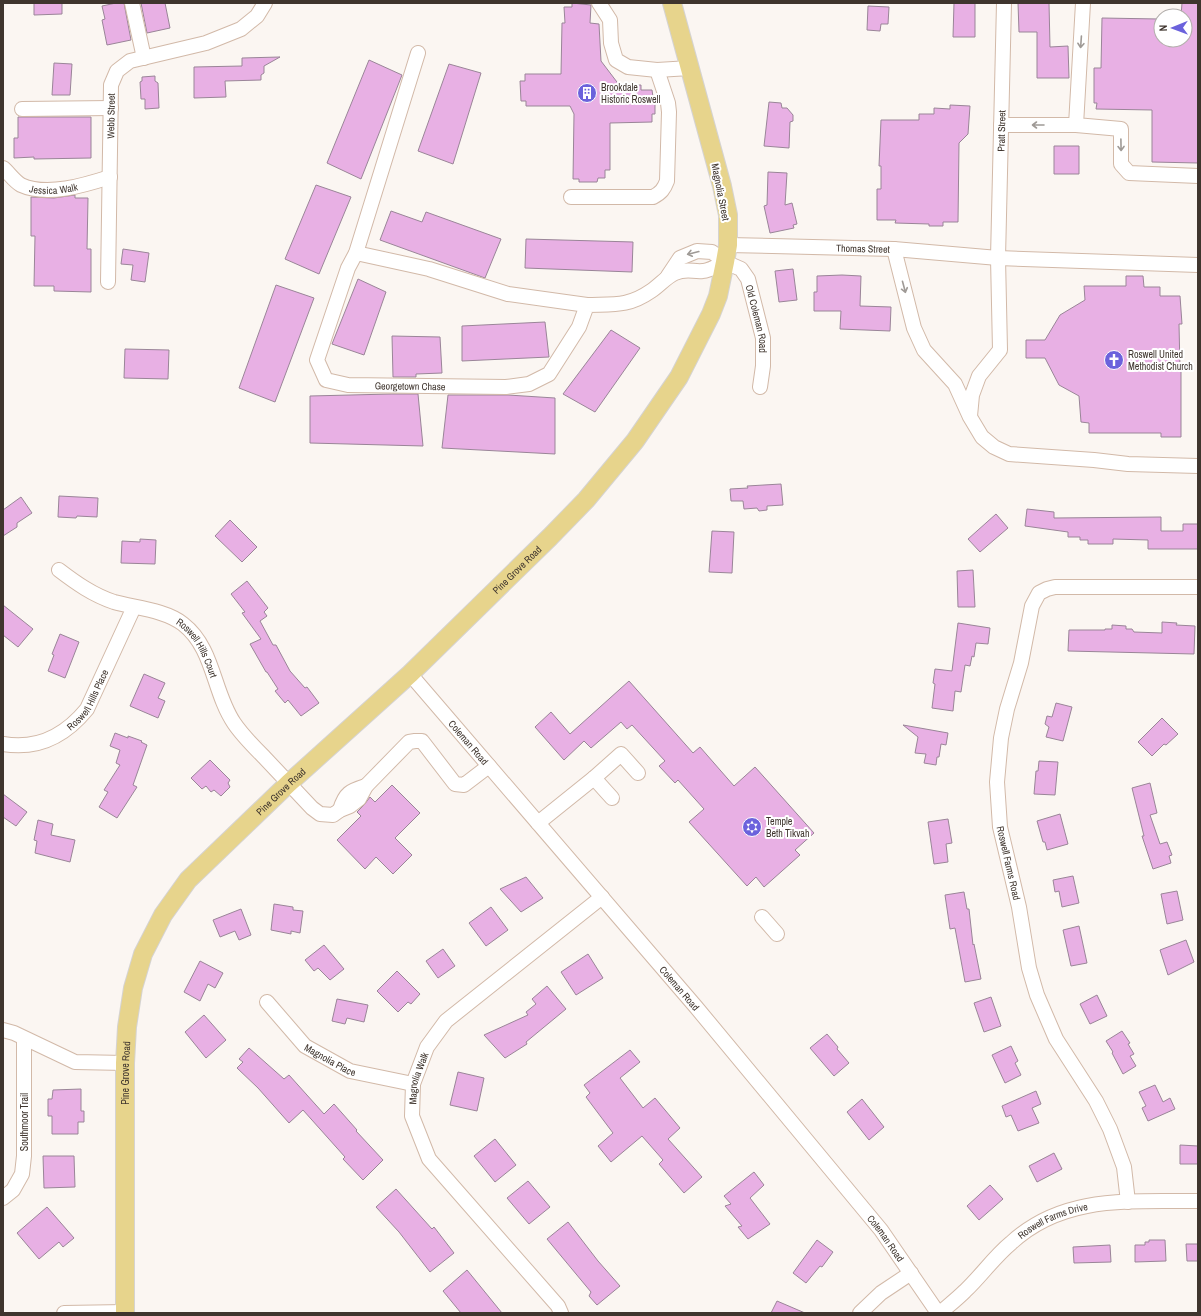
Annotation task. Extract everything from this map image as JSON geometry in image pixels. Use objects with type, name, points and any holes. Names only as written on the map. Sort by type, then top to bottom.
[{"type":"main road","name":"Magnolia Street","points":[[672,3],[722,186],[728,215],[728,244],[718,296],[711,314],[678,377]]},
{"type":"main road","name":"Pine Grove Road","points":[[125,1312],[125,1063],[127,1027],[133,988],[143,954],[163,915],[188,880],[289,783],[410,674],[586,500],[635,441],[678,377]]},
{"type":"street","points":[[132,3],[144,58]]},
{"type":"street","name":"Webb Street","points":[[108,282],[111,85],[117,71],[130,61],[206,44],[241,29],[257,16],[265,3]]},
{"type":"street","points":[[599,3],[610,20],[611,43],[616,60],[628,67],[657,70],[690,68]]},
{"type":"street","name":"Pratt Street","points":[[970,417],[972,395],[979,376],[1000,350],[998,258],[1004,3]]},
{"type":"street","points":[[1076,125],[1084,3]]},
{"type":"street","name":"Georgetown Chase","points":[[418,53],[356,253],[348,268],[317,360],[326,380],[348,385],[506,386],[529,384],[549,374],[580,327],[586,305]]},
{"type":"street","points":[[571,197],[654,197],[664,188],[667,182],[669,112],[668,103],[657,70]]},
{"type":"street","points":[[22,109],[111,108]]},
{"type":"street","points":[[1001,126],[1076,125],[1120,129],[1121,164],[1129,173],[1198,176]]},
{"type":"street","name":"Jessica Walk","points":[[3,168],[18,182],[34,189],[74,188],[110,177]]},
{"type":"street","name":"Thomas Street","points":[[728,244],[894,250],[998,258],[1198,265]]},
{"type":"street","points":[[894,250],[914,328],[924,350],[955,384],[970,417],[982,437],[994,447],[1009,454],[1128,464],[1198,466]]},
{"type":"street","points":[[356,253],[429,269],[508,294],[586,305],[624,304],[639,299],[668,276],[680,258],[697,251],[712,252],[725,262],[704,272],[690,269],[668,276]]},
{"type":"street","name":"Old Coleman Road","points":[[725,262],[740,269],[748,279],[763,338],[764,366],[760,387]]},
{"type":"street","name":"Roswell Hills Court","points":[[59,570],[76,583],[94,593],[113,601],[169,615],[193,632],[204,650],[225,706],[233,722],[312,808],[320,814],[333,815],[350,806],[359,799],[366,786],[409,742],[422,741],[455,784],[464,785],[489,766]]},
{"type":"street","name":"Roswell Farms Road","points":[[1128,1202],[1124,1166],[1110,1129],[1096,1101],[1056,1039],[1037,995],[1029,968],[1019,907],[1000,827],[997,782],[1001,738],[1007,709],[1021,663],[1032,606],[1039,593],[1055,587],[1198,587]]},
{"type":"street","name":"Roswell Hills Place","points":[[3,744],[16,746],[44,742],[66,730],[77,720],[87,709],[134,607]]},
{"type":"street","name":"Coleman Road","points":[[410,674],[696,1007],[881,1230],[939,1313]]},
{"type":"street","points":[[538,823],[621,754],[638,773]]},
{"type":"street","points":[[594,778],[612,798]]},
{"type":"street","name":"Magnolia Walk","points":[[561,1313],[558,1306],[428,1158],[412,1116],[413,1084],[428,1047],[446,1021],[602,897]]},
{"type":"street","points":[[762,917],[777,934]]},
{"type":"street","name":"Magnolia Place","points":[[267,1002],[305,1046],[350,1071],[413,1084]]},
{"type":"street","points":[[3,1030],[14,1033],[75,1062],[125,1063]]},
{"type":"street","name":"Southmoor Trail","points":[[3,1198],[14,1190],[22,1174],[24,1156],[24,1039]]},
{"type":"street","name":"Roswell Farms Drive","points":[[939,1313],[964,1292],[1011,1242],[1037,1223],[1060,1213],[1080,1206],[1102,1203],[1198,1201]]},
{"type":"street","points":[[860,1313],[881,1293],[911,1273]]},
{"type":"street","points":[[64,1313],[125,1312]]},
{"type":"building","points":[[34,3],[62,3],[62,14],[34,15]]},
{"type":"building","points":[[124,3],[131,40],[107,45],[102,20],[105,19],[102,6]]},
{"type":"building","points":[[141,3],[165,3],[170,28],[147,33]]},
{"type":"building","name":"Brookdale Historic Roswell","points":[[572,3],[591,5],[590,23],[599,24],[601,61],[620,86],[641,85],[641,90],[652,90],[653,97],[655,97],[655,114],[652,114],[652,122],[610,123],[610,170],[605,170],[605,178],[598,178],[597,182],[579,182],[579,179],[573,179],[574,114],[570,106],[526,106],[526,101],[521,101],[520,81],[525,81],[525,74],[561,74],[562,23],[565,23],[564,7],[572,7]]},
{"type":"building","points":[[954,3],[975,3],[975,37],[953,37]]},
{"type":"building","points":[[1018,3],[1049,3],[1050,47],[1068,46],[1069,78],[1037,78],[1037,32],[1019,32]]},
{"type":"building","points":[[1182,3],[1198,3],[1198,163],[1152,162],[1152,110],[1096,109],[1097,103],[1094,103],[1094,68],[1101,68],[1102,18],[1153,19],[1153,48],[1193,48],[1193,8],[1182,8]]},
{"type":"building","points":[[868,6],[889,7],[888,24],[881,24],[880,31],[867,30]]},
{"type":"building","points":[[280,57],[264,66],[264,73],[261,75],[261,80],[225,81],[226,97],[194,98],[194,67],[242,66],[242,58]]},
{"type":"building","points":[[369,60],[402,75],[361,179],[327,163]]},
{"type":"building","points":[[54,63],[72,64],[70,95],[52,95]]},
{"type":"building","points":[[449,64],[481,73],[453,164],[418,151]]},
{"type":"building","points":[[155,76],[155,81],[158,83],[159,108],[145,109],[145,99],[141,99],[140,82],[142,81],[142,77]]},
{"type":"building","points":[[769,102],[781,103],[782,108],[787,108],[793,115],[793,121],[790,122],[789,148],[764,146]]},
{"type":"building","points":[[950,105],[970,106],[968,134],[959,143],[958,222],[943,222],[943,226],[929,226],[929,224],[895,223],[896,220],[877,220],[877,189],[881,189],[881,166],[879,166],[881,120],[919,120],[919,114],[934,114],[934,108],[950,109]]},
{"type":"building","points":[[18,117],[91,117],[91,158],[14,158],[14,138],[18,138]]},
{"type":"building","points":[[1054,146],[1079,146],[1079,174],[1054,174]]},
{"type":"building","points":[[768,172],[787,173],[785,205],[792,203],[797,224],[793,225],[794,228],[770,233],[764,206],[767,205]]},
{"type":"building","points":[[316,185],[351,197],[319,274],[285,259]]},
{"type":"building","points":[[75,195],[75,198],[88,198],[87,249],[91,249],[91,292],[54,291],[54,286],[34,286],[35,236],[31,236],[31,197],[54,198]]},
{"type":"building","points":[[391,211],[422,222],[426,212],[501,239],[485,278],[380,240]]},
{"type":"building","points":[[526,239],[633,242],[632,272],[525,268]]},
{"type":"building","points":[[123,249],[149,253],[145,282],[131,280],[133,265],[121,264]]},
{"type":"building","points":[[793,269],[797,300],[779,302],[775,271]]},
{"type":"building","points":[[817,276],[861,276],[860,306],[891,307],[890,331],[840,329],[841,311],[814,311],[814,292],[817,292]]},
{"type":"building","name":"Roswell United Methodist Church","points":[[1126,276],[1143,276],[1144,287],[1160,287],[1160,296],[1180,296],[1182,324],[1179,324],[1181,369],[1181,437],[1161,437],[1161,433],[1089,433],[1089,423],[1081,422],[1079,396],[1059,385],[1045,358],[1026,358],[1026,340],[1045,340],[1060,315],[1085,300],[1084,286],[1126,286]]},
{"type":"building","points":[[358,279],[386,292],[364,355],[332,344]]},
{"type":"building","points":[[276,285],[314,298],[275,402],[239,388]]},
{"type":"building","points":[[545,322],[549,357],[462,361],[462,326]]},
{"type":"building","points":[[611,330],[640,348],[595,412],[563,394]]},
{"type":"building","points":[[392,336],[440,337],[442,373],[416,374],[416,377],[393,377]]},
{"type":"building","points":[[125,349],[169,350],[168,379],[124,378]]},
{"type":"building","points":[[418,394],[423,446],[310,443],[310,396]]},
{"type":"building","points":[[448,395],[508,395],[555,398],[555,454],[442,448]]},
{"type":"building","points":[[781,484],[783,505],[767,506],[767,510],[759,511],[757,508],[744,509],[743,501],[731,501],[730,489],[748,488],[747,486]]},
{"type":"building","points":[[59,496],[98,498],[97,517],[58,517]]},
{"type":"building","points":[[21,497],[32,513],[17,523],[17,527],[3,536],[3,510]]},
{"type":"building","points":[[1027,509],[1054,512],[1054,518],[1161,517],[1161,531],[1183,531],[1183,524],[1198,524],[1198,549],[1148,549],[1148,540],[1113,539],[1113,544],[1088,544],[1088,540],[1080,540],[1080,537],[1068,537],[1068,532],[1025,526]]},
{"type":"building","points":[[996,514],[1008,528],[980,552],[968,539]]},
{"type":"building","points":[[230,520],[257,547],[242,562],[215,536]]},
{"type":"building","points":[[712,531],[734,532],[732,573],[709,572]]},
{"type":"building","points":[[140,539],[156,540],[155,564],[121,563],[122,541],[140,542]]},
{"type":"building","points":[[973,570],[975,607],[958,607],[957,571]]},
{"type":"building","points":[[247,581],[268,608],[264,612],[267,616],[260,621],[273,645],[276,645],[290,671],[305,688],[307,687],[319,703],[301,716],[288,700],[285,703],[275,691],[278,689],[266,672],[250,644],[261,639],[242,613],[245,612],[231,594]]},
{"type":"building","points":[[3,605],[33,629],[18,647],[3,635]]},
{"type":"building","points":[[1162,622],[1177,623],[1176,625],[1195,626],[1194,654],[1068,651],[1069,630],[1105,630],[1112,629],[1112,625],[1126,626],[1126,629],[1132,629],[1134,632],[1162,633]]},
{"type":"building","points":[[958,623],[990,628],[988,644],[976,643],[974,657],[972,656],[970,666],[965,665],[961,692],[955,691],[953,711],[932,708],[935,669],[952,671]]},
{"type":"building","points":[[60,634],[79,642],[65,678],[48,671],[54,655],[52,654]]},
{"type":"building","points":[[144,674],[165,683],[158,698],[165,701],[158,718],[130,706]]},
{"type":"building","points":[[629,681],[693,753],[700,747],[734,786],[755,767],[814,833],[795,850],[800,855],[764,887],[756,877],[747,886],[689,822],[704,809],[678,780],[675,783],[659,766],[665,761],[632,725],[627,729],[621,722],[591,748],[584,741],[564,760],[535,727],[551,712],[570,734]]},
{"type":"building","points":[[1056,703],[1072,707],[1063,741],[1046,737],[1049,727],[1045,724],[1047,716],[1052,717]]},
{"type":"building","points":[[1162,718],[1178,734],[1166,745],[1164,744],[1152,756],[1138,742]]},
{"type":"building","points":[[903,725],[948,733],[946,745],[941,744],[936,765],[924,763],[926,754],[915,753],[918,737]]},
{"type":"building","points":[[115,733],[142,741],[141,742],[147,745],[133,785],[137,787],[117,818],[99,807],[108,792],[104,790],[120,765],[116,763],[120,750],[110,746]]},
{"type":"building","points":[[210,760],[230,780],[228,783],[230,787],[221,796],[214,790],[211,792],[206,786],[202,789],[191,778]]},
{"type":"building","points":[[1039,761],[1058,762],[1055,795],[1034,794],[1036,771],[1038,771]]},
{"type":"building","points":[[1150,783],[1157,813],[1150,815],[1160,844],[1167,842],[1172,855],[1169,856],[1171,863],[1153,869],[1142,836],[1144,836],[1132,788]]},
{"type":"building","points":[[392,785],[420,813],[395,838],[412,855],[393,874],[376,857],[365,869],[337,840],[361,816],[357,812],[370,797],[375,802]]},
{"type":"building","points":[[3,794],[27,812],[16,826],[3,817]]},
{"type":"building","points":[[1060,814],[1068,844],[1047,850],[1037,821]]},
{"type":"building","points":[[948,819],[952,843],[946,844],[948,862],[934,864],[928,822]]},
{"type":"building","points":[[38,820],[53,824],[51,835],[75,840],[70,862],[35,853],[37,841],[34,840]]},
{"type":"building","points":[[1073,876],[1079,903],[1062,907],[1059,891],[1055,892],[1053,880]]},
{"type":"building","points":[[526,877],[543,898],[521,912],[500,889]]},
{"type":"building","points":[[1177,891],[1183,920],[1167,924],[1161,894]]},
{"type":"building","points":[[964,892],[967,909],[969,909],[973,945],[974,944],[981,979],[965,982],[955,928],[950,929],[945,895]]},
{"type":"building","points":[[274,904],[293,907],[293,910],[303,911],[300,933],[291,931],[291,934],[271,930]]},
{"type":"building","points":[[491,907],[508,930],[486,946],[469,923]]},
{"type":"building","points":[[241,909],[251,935],[239,940],[235,931],[220,937],[213,920]]},
{"type":"building","points":[[1079,926],[1087,963],[1071,966],[1063,930]]},
{"type":"building","points":[[1186,940],[1194,962],[1168,975],[1160,950]]},
{"type":"building","points":[[324,945],[344,969],[330,980],[318,968],[314,971],[305,960]]},
{"type":"building","points":[[443,949],[455,966],[438,978],[426,961]]},
{"type":"building","points":[[588,954],[603,978],[576,995],[561,972]]},
{"type":"building","points":[[200,961],[223,973],[215,988],[208,984],[200,1001],[184,992]]},
{"type":"building","points":[[397,971],[420,994],[411,1004],[408,1002],[398,1012],[377,991]]},
{"type":"building","points":[[547,986],[566,1009],[526,1042],[527,1044],[505,1058],[484,1035],[528,1015],[526,1012],[536,1004],[532,999]]},
{"type":"building","points":[[1097,995],[1107,1016],[1090,1024],[1080,1004]]},
{"type":"building","points":[[991,997],[1001,1026],[984,1032],[974,1003]]},
{"type":"building","points":[[337,999],[368,1005],[364,1022],[347,1018],[345,1024],[332,1021]]},
{"type":"building","points":[[204,1015],[226,1040],[206,1058],[185,1032]]},
{"type":"building","points":[[1122,1031],[1130,1043],[1128,1044],[1134,1054],[1130,1056],[1136,1066],[1123,1074],[1106,1041]]},
{"type":"building","points":[[827,1034],[849,1063],[834,1076],[810,1048]]},
{"type":"building","points":[[1011,1046],[1018,1061],[1015,1063],[1021,1075],[1005,1083],[992,1055]]},
{"type":"building","points":[[249,1048],[284,1079],[289,1075],[324,1114],[334,1104],[357,1130],[356,1131],[383,1160],[363,1180],[343,1159],[345,1157],[303,1110],[289,1123],[258,1088],[237,1068],[243,1062],[239,1059]]},
{"type":"building","points":[[630,1050],[640,1062],[620,1078],[643,1108],[655,1098],[680,1128],[668,1139],[702,1177],[684,1193],[659,1164],[663,1160],[642,1136],[611,1162],[598,1146],[613,1133],[586,1097],[590,1093],[584,1085]]},
{"type":"building","points":[[458,1072],[484,1078],[477,1111],[450,1105]]},
{"type":"building","points":[[1155,1085],[1163,1102],[1170,1098],[1175,1109],[1148,1121],[1142,1108],[1146,1106],[1139,1092]]},
{"type":"building","points":[[81,1089],[81,1111],[84,1111],[84,1122],[78,1122],[78,1134],[52,1134],[52,1116],[48,1116],[48,1099],[52,1099],[53,1090]]},
{"type":"building","points":[[1036,1091],[1041,1104],[1032,1108],[1039,1123],[1018,1131],[1011,1115],[1006,1117],[1002,1106]]},
{"type":"building","points":[[862,1099],[884,1127],[869,1140],[847,1112]]},
{"type":"building","points":[[495,1139],[516,1165],[495,1182],[474,1156]]},
{"type":"building","points":[[1180,1145],[1198,1146],[1198,1164],[1180,1164]]},
{"type":"building","points":[[1054,1153],[1062,1169],[1037,1182],[1029,1166]]},
{"type":"building","points":[[43,1156],[74,1156],[75,1187],[44,1188]]},
{"type":"building","points":[[754,1172],[764,1185],[750,1198],[770,1224],[748,1239],[738,1227],[742,1226],[725,1206],[731,1204],[724,1196]]},
{"type":"building","points":[[528,1181],[550,1207],[529,1224],[507,1198]]},
{"type":"building","points":[[990,1185],[1003,1199],[979,1220],[967,1206]]},
{"type":"building","points":[[396,1189],[432,1229],[434,1227],[454,1253],[430,1272],[399,1232],[376,1207]]},
{"type":"building","points":[[47,1207],[74,1238],[63,1247],[59,1242],[39,1259],[17,1233]]},
{"type":"building","points":[[568,1222],[598,1261],[620,1286],[597,1305],[589,1296],[591,1292],[547,1239]]},
{"type":"building","points":[[817,1240],[833,1252],[822,1267],[820,1266],[806,1283],[793,1273]]},
{"type":"building","points":[[1149,1240],[1165,1240],[1166,1261],[1135,1262],[1135,1245],[1145,1245],[1145,1242],[1149,1242]]},
{"type":"building","points":[[1186,1244],[1198,1244],[1198,1261],[1187,1261]]},
{"type":"building","points":[[1110,1245],[1111,1262],[1074,1263],[1073,1247]]},
{"type":"building","points":[[467,1270],[502,1313],[461,1313],[443,1291]]},
{"type":"building","points":[[777,1301],[805,1313],[771,1313]]},
{"type":"place","name":"Brookdale Historic Roswell","points":[[587,93]]},
{"type":"place","name":"Roswell United Methodist Church","points":[[1114,360]]},
{"type":"place","name":"Temple Beth Tikvah","points":[[752,827]]}]
